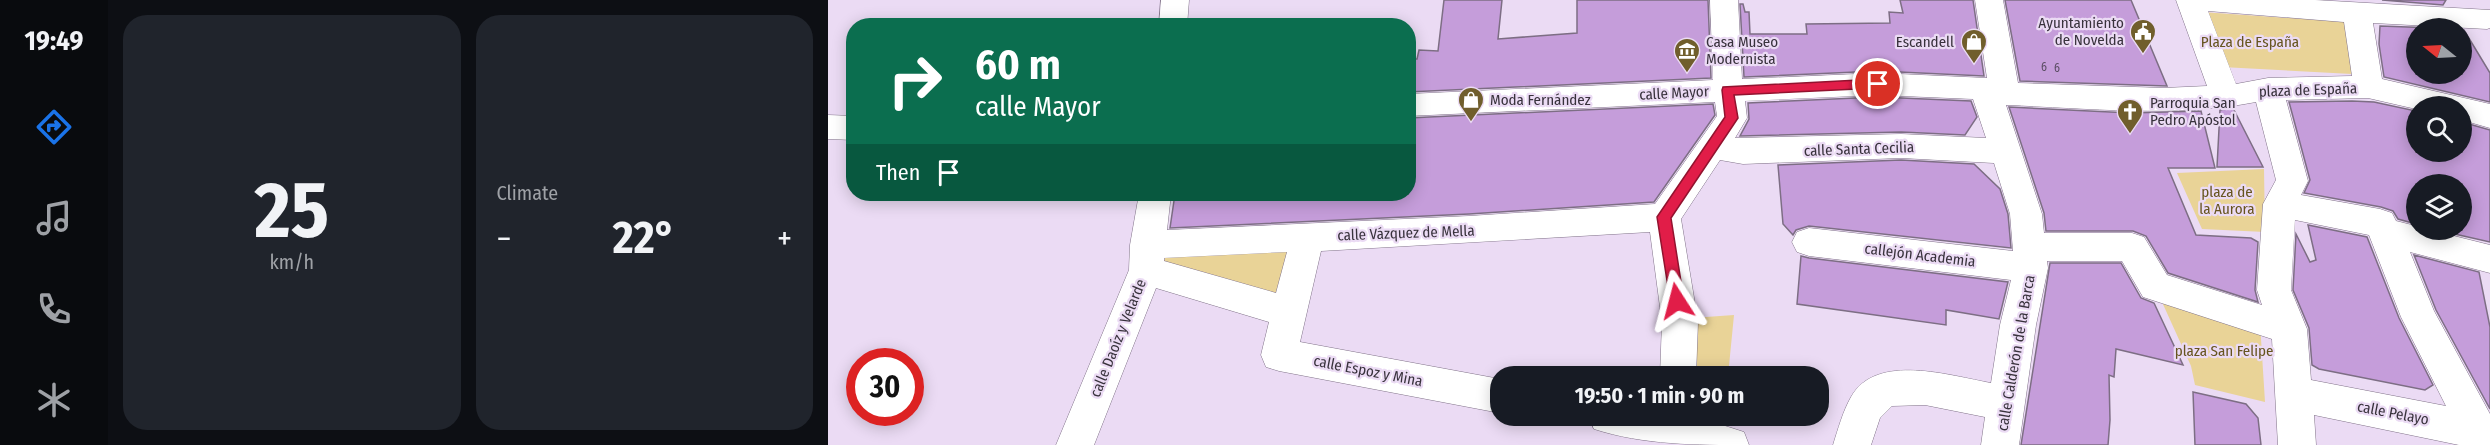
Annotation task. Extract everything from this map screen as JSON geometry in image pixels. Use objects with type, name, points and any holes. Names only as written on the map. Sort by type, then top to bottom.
[{"type":"street","points":[[1174,18],[1175,0]]},
{"type":"street","points":[[1678,366],[1680,322],[1664,217],[1732,118],[1728,90],[1724,0]]},
{"type":"street","name":"calle Calderón de la Barca","points":[[1989,0],[1995,91],[2006,151],[2026,214],[2030,257],[2004,403],[2000,445]]},
{"type":"street","points":[[2226,98],[2190,0],[2357,14],[2485,14]]},
{"type":"street","name":"plaza de España","points":[[2226,98],[2268,89],[2368,87],[2357,14]]},
{"type":"street","name":"calle Mayor","points":[[1416,105],[1878,84],[2153,99],[2226,98]]},
{"type":"street","points":[[2368,87],[2407,96]]},
{"type":"street","points":[[2268,89],[2292,181],[2279,204],[2274,290],[2289,329],[2297,445]]},
{"type":"street","points":[[2472,112],[2490,116]]},
{"type":"street","points":[[828,127],[846,128]]},
{"type":"street","name":"calle Santa Cecilia","points":[[1712,147],[1743,152],[1881,146],[2006,151]]},
{"type":"street","name":"calle Daoíz y Velarde","points":[[1075,445],[1146,257],[1154,201]]},
{"type":"street","points":[[2279,204],[2380,223],[2419,317],[2485,436]]},
{"type":"street","name":"calle Vázquez de Mella","points":[[1146,257],[1308,237],[1469,230],[1664,217]]},
{"type":"street","points":[[2385,232],[2490,259]]},
{"type":"street","name":"calle Espoz y Mina","points":[[1308,237],[1279,355],[1490,394]]},
{"type":"street","name":"callejón Academia","points":[[1809,242],[2030,257],[2132,247],[2155,286],[2289,329]]},
{"type":"street","points":[[1146,257],[1289,312]]},
{"type":"street","points":[[1851,445],[1865,407],[1884,389],[1925,388],[2004,403]]},
{"type":"street","name":"calle Pelayo","points":[[2295,394],[2485,436]]},
{"type":"street","points":[[1656,426],[1730,445]]},
{"type":"green space","name":"Plaza de España","points":[[2202,12],[2346,22],[2352,74],[2222,67]]},
{"type":"green space","name":"plaza de la Aurora","points":[[2264,169],[2265,232],[2202,229],[2177,173]]},
{"type":"green space","points":[[1296,242],[1281,302],[1161,271],[1168,248]]},
{"type":"green space","name":"plaza San Felipe","points":[[2157,291],[2260,323],[2265,402],[2195,385],[2191,366]]},
{"type":"green space","points":[[1734,315],[1729,366],[1689,366],[1692,318]]},
{"type":"building","points":[[1444,0],[1502,0],[1498,39],[1577,33],[1577,0],[1708,0],[1711,78],[1416,92],[1416,59],[1419,50],[1438,51]]},
{"type":"building","points":[[1900,0],[1973,0],[1984,76],[1878,71],[1744,77],[1740,4],[1743,4],[1745,12],[1749,12],[1750,34],[1807,34],[1806,24],[1890,23],[1889,12],[1903,13]]},
{"type":"building","points":[[2005,0],[2131,0],[2167,86],[2020,81]]},
{"type":"building","points":[[2382,0],[2446,0],[2443,5]]},
{"type":"building","points":[[2380,26],[2406,27],[2406,82],[2384,77],[2379,44]]},
{"type":"building","points":[[2472,43],[2490,73],[2490,102],[2414,84],[2472,84]]},
{"type":"building","points":[[1878,97],[1971,101],[1977,117],[1965,135],[1901,132],[1740,136],[1749,119],[1748,103]]},
{"type":"building","points":[[2289,102],[2374,102],[2406,109],[2406,162],[2472,162],[2472,125],[2490,130],[2490,242],[2472,238],[2472,174],[2406,174],[2406,221],[2398,219],[2393,211],[2381,207],[2304,193],[2310,180]]},
{"type":"building","points":[[1713,104],[1715,115],[1654,202],[1469,214],[1170,228],[1174,201],[1416,201],[1416,118]]},
{"type":"building","name":"Parroquia San Pedro Apóstol","points":[[2009,107],[2131,113],[2201,111],[2215,168],[2168,168],[2196,235],[2251,238],[2258,242],[2255,290],[2258,302],[2168,273],[2146,236],[2133,231],[2046,231],[2044,213]]},
{"type":"building","points":[[2233,108],[2263,167],[2217,167],[2220,110]]},
{"type":"building","points":[[1901,160],[1974,164],[2000,189],[2008,214],[2011,248],[1809,226],[1796,230],[1793,235],[1783,224],[1778,165]]},
{"type":"building","points":[[2308,225],[2367,237],[2399,318],[2433,385],[2425,390],[2319,369],[2312,365],[2309,328],[2293,290],[2296,234],[2310,262],[2316,260]]},
{"type":"building","points":[[2414,255],[2479,272],[2490,327],[2490,409],[2436,310]]},
{"type":"building","points":[[1801,256],[2008,282],[1999,319],[1946,310],[1946,325],[1797,304]]},
{"type":"building","points":[[2050,263],[2121,263],[2141,298],[2154,303],[2183,365],[2116,349],[2114,377],[2109,375],[2108,445],[2021,445]]},
{"type":"building","points":[[2193,392],[2246,404],[2258,418],[2261,445],[2195,445]]},
{"type":"place","name":"Ayuntamiento de Novelda","points":[[2143,55]]},
{"type":"place","name":"Escandell","points":[[1974,65]]},
{"type":"place","name":"Casa Museo Modernista","points":[[1687,74]]},
{"type":"place","name":"Moda Fernández","points":[[1471,123]]},
{"type":"place","name":"Parroquia San Pedro Apóstol","points":[[2130,135]]},
{"type":"route","points":[[1677,301],[1664,217],[1732,118],[1728,90],[1878,84]]}]
